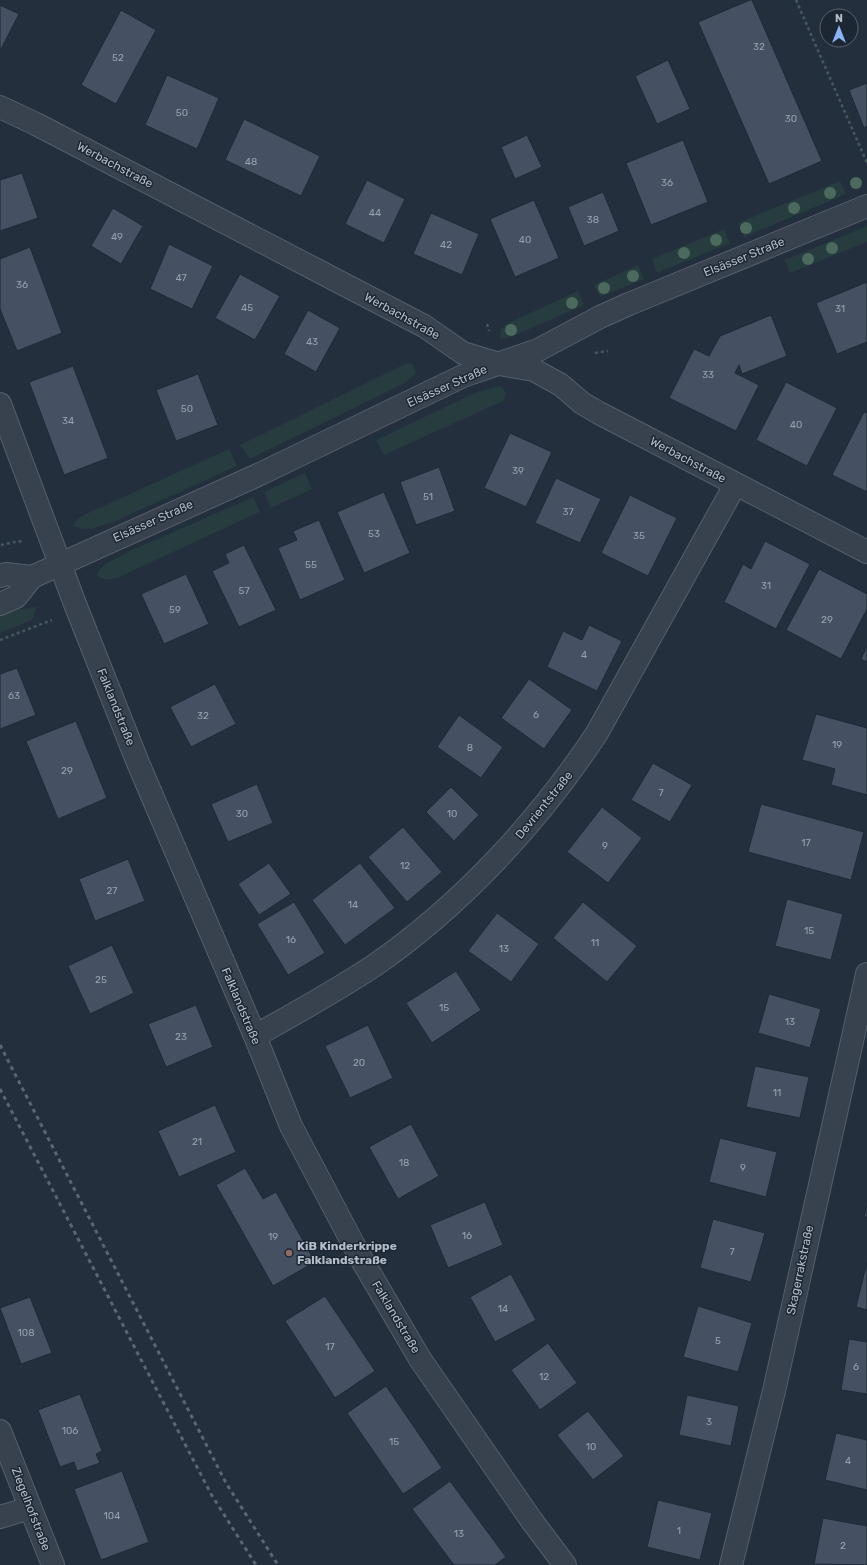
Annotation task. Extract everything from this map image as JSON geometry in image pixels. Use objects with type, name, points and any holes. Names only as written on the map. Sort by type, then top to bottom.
[{"type":"street","name":"Werbachstraße","points":[[0,107],[424,326],[463,353],[499,364],[534,370],[561,385],[582,403],[599,413],[735,485],[867,552]]},
{"type":"street","name":"Elsässer Straße","points":[[0,604],[16,597],[32,577],[260,474],[463,376],[538,350],[600,317],[629,304],[867,206]]},
{"type":"street","name":"Falklandstraße","points":[[0,404],[78,611],[144,777],[255,1036],[291,1126],[362,1262],[420,1358],[532,1521],[565,1565]]},
{"type":"street","name":"Devrientstraße","points":[[255,1036],[341,987],[401,946],[432,921],[511,845],[576,765],[597,733],[735,485]]},
{"type":"street","points":[[0,576],[6,574],[32,577]]},
{"type":"street","name":"Skagerrakstraße","points":[[731,1565],[769,1412],[867,974]]},
{"type":"street","name":"Ziegelhofstraße","points":[[0,1431],[52,1565]]},
{"type":"street","points":[[0,1517],[30,1508]]},
{"type":"path","points":[[796,0],[867,163]]},
{"type":"path","points":[[0,640],[78,611]]},
{"type":"green space","points":[[840,181],[846,194],[744,237],[738,223]]},
{"type":"green space","points":[[867,226],[867,242],[790,273],[785,260]]},
{"type":"green space","points":[[724,229],[730,243],[657,273],[652,259]]},
{"type":"green space","points":[[638,265],[644,279],[600,297],[594,285]]},
{"type":"green space","points":[[578,291],[584,305],[511,337],[500,339],[501,329],[507,324]]},
{"type":"green space","points":[[407,363],[413,364],[416,374],[403,384],[250,459],[240,445]]},
{"type":"green space","points":[[501,386],[506,393],[503,401],[384,455],[376,440],[477,392]]},
{"type":"green space","points":[[229,449],[237,466],[118,520],[94,528],[84,529],[73,526],[78,519],[86,514]]},
{"type":"green space","points":[[305,473],[312,489],[271,508],[264,492]]},
{"type":"green space","points":[[253,497],[260,512],[117,578],[106,580],[96,576],[100,569],[109,562],[130,551]]},
{"type":"green space","points":[[37,607],[32,620],[0,633],[0,616],[15,610]]},
{"type":"building","points":[[752,0],[822,161],[769,184],[698,22]]},
{"type":"building","points":[[0,5],[19,14],[1,49],[0,48]]},
{"type":"building","points":[[121,10],[156,30],[116,104],[81,85]]},
{"type":"building","points":[[668,60],[690,109],[657,124],[635,76]]},
{"type":"building","points":[[167,75],[219,98],[197,149],[145,125]]},
{"type":"building","points":[[867,83],[867,126],[864,128],[849,90]]},
{"type":"building","points":[[244,119],[320,156],[301,196],[225,160]]},
{"type":"building","points":[[527,135],[542,167],[515,179],[501,147]]},
{"type":"building","points":[[683,140],[708,202],[651,225],[626,163]]},
{"type":"building","points":[[22,173],[38,218],[0,231],[0,180]]},
{"type":"building","points":[[367,180],[405,199],[384,243],[345,224]]},
{"type":"building","points":[[603,192],[619,231],[584,246],[568,207]]},
{"type":"building","points":[[534,200],[559,258],[515,277],[490,219]]},
{"type":"building","points":[[113,208],[143,226],[121,264],[91,246]]},
{"type":"building","points":[[431,213],[479,234],[462,275],[413,254]]},
{"type":"building","points":[[169,244],[213,266],[192,309],[150,289]]},
{"type":"building","points":[[30,247],[62,333],[17,351],[0,309],[0,259]]},
{"type":"building","points":[[240,274],[280,296],[255,340],[215,318]]},
{"type":"building","points":[[867,282],[867,342],[837,354],[816,303]]},
{"type":"building","points":[[308,310],[340,328],[316,372],[284,354]]},
{"type":"building","points":[[771,315],[787,356],[742,374],[739,365],[735,373],[759,385],[736,431],[669,398],[694,349],[709,356],[720,336]]},
{"type":"building","points":[[73,366],[108,458],[64,475],[29,382]]},
{"type":"building","points":[[198,374],[218,425],[176,441],[156,390]]},
{"type":"building","points":[[786,382],[837,408],[807,466],[756,440]]},
{"type":"building","points":[[864,412],[867,413],[867,492],[832,475]]},
{"type":"building","points":[[510,433],[552,452],[526,507],[484,488]]},
{"type":"building","points":[[439,467],[455,511],[416,525],[400,482]]},
{"type":"building","points":[[556,478],[601,499],[580,543],[535,523]]},
{"type":"building","points":[[384,492],[410,553],[364,573],[337,512]]},
{"type":"building","points":[[630,495],[677,518],[648,576],[601,553]]},
{"type":"building","points":[[319,520],[345,580],[300,600],[278,548],[297,540],[293,531]]},
{"type":"building","points":[[765,541],[810,564],[776,629],[724,602],[743,564],[751,569]]},
{"type":"building","points":[[244,545],[276,610],[239,627],[212,571],[229,563],[225,554]]},
{"type":"building","points":[[819,569],[867,594],[867,609],[841,659],[786,630]]},
{"type":"building","points":[[186,574],[209,624],[164,644],[141,594]]},
{"type":"building","points":[[589,625],[622,641],[597,691],[547,667],[563,631],[582,640]]},
{"type":"building","points":[[867,646],[867,662],[861,659]]},
{"type":"building","points":[[17,668],[36,715],[0,729],[0,674]]},
{"type":"building","points":[[529,679],[572,710],[544,749],[501,718]]},
{"type":"building","points":[[215,684],[236,724],[191,747],[170,707]]},
{"type":"building","points":[[816,714],[867,728],[867,795],[831,785],[835,769],[802,760]]},
{"type":"building","points":[[459,715],[503,747],[481,778],[437,747]]},
{"type":"building","points":[[76,721],[107,798],[58,819],[26,741]]},
{"type":"building","points":[[653,763],[692,785],[670,822],[631,800]]},
{"type":"building","points":[[257,784],[273,823],[228,842],[211,804]]},
{"type":"building","points":[[451,787],[479,815],[454,841],[426,812]]},
{"type":"building","points":[[761,804],[864,832],[851,880],[748,852]]},
{"type":"building","points":[[602,807],[642,838],[608,883],[567,852]]},
{"type":"building","points":[[403,827],[442,872],[407,902],[368,857]]},
{"type":"building","points":[[128,859],[145,901],[95,921],[79,879]]},
{"type":"building","points":[[269,863],[291,894],[259,915],[238,884]]},
{"type":"building","points":[[360,863],[395,908],[345,945],[312,900]]},
{"type":"building","points":[[787,899],[843,914],[831,960],[775,946]]},
{"type":"building","points":[[294,902],[325,953],[288,975],[257,924]]},
{"type":"building","points":[[583,902],[637,946],[607,982],[553,938]]},
{"type":"building","points":[[497,913],[539,944],[511,982],[468,951]]},
{"type":"building","points":[[112,945],[134,993],[90,1014],[68,966]]},
{"type":"building","points":[[456,971],[481,1010],[432,1043],[406,1003]]},
{"type":"building","points":[[769,994],[821,1009],[810,1048],[758,1033]]},
{"type":"building","points":[[196,1005],[213,1047],[166,1067],[148,1024]]},
{"type":"building","points":[[368,1025],[393,1078],[350,1098],[325,1046]]},
{"type":"building","points":[[755,1066],[809,1077],[800,1118],[746,1107]]},
{"type":"building","points":[[215,1105],[236,1152],[179,1177],[158,1131]]},
{"type":"building","points":[[411,1124],[439,1176],[398,1199],[369,1147]]},
{"type":"building","points":[[720,1138],[777,1152],[766,1197],[709,1182]]},
{"type":"building","points":[[245,1168],[263,1199],[276,1192],[315,1262],[273,1286],[216,1185]]},
{"type":"building","points":[[485,1202],[503,1245],[448,1268],[430,1225]]},
{"type":"building","points":[[867,1205],[867,1217],[864,1217]]},
{"type":"building","points":[[713,1219],[765,1233],[751,1282],[700,1268]]},
{"type":"building","points":[[867,1262],[867,1310],[856,1307]]},
{"type":"building","points":[[511,1274],[536,1320],[495,1342],[470,1297]]},
{"type":"building","points":[[325,1296],[375,1371],[335,1398],[285,1321]]},
{"type":"building","points":[[30,1297],[52,1353],[21,1364],[0,1308]]},
{"type":"building","points":[[698,1306],[752,1323],[738,1372],[683,1357]]},
{"type":"building","points":[[849,1339],[867,1342],[867,1394],[841,1390]]},
{"type":"building","points":[[548,1343],[577,1383],[540,1410],[511,1370]]},
{"type":"building","points":[[386,1386],[442,1468],[403,1494],[347,1413]]},
{"type":"building","points":[[80,1394],[102,1451],[96,1454],[100,1463],[77,1471],[74,1462],[60,1467],[38,1410]]},
{"type":"building","points":[[687,1395],[739,1406],[731,1446],[679,1435]]},
{"type":"building","points":[[588,1411],[624,1456],[593,1480],[557,1435]]},
{"type":"building","points":[[836,1433],[867,1440],[867,1490],[825,1480]]},
{"type":"building","points":[[122,1471],[149,1542],[101,1560],[74,1489]]},
{"type":"building","points":[[450,1481],[506,1557],[495,1565],[454,1565],[412,1509]]},
{"type":"building","points":[[658,1500],[712,1513],[700,1560],[647,1547]]},
{"type":"building","points":[[823,1518],[867,1526],[867,1565],[814,1564]]},
{"type":"railway","points":[[0,1045],[226,1483],[278,1565]]},
{"type":"railway","points":[[0,1089],[211,1494],[256,1565]]},
{"type":"place","name":"KiB Kinderkrippe Falklandstraße","points":[[289,1253]]}]
